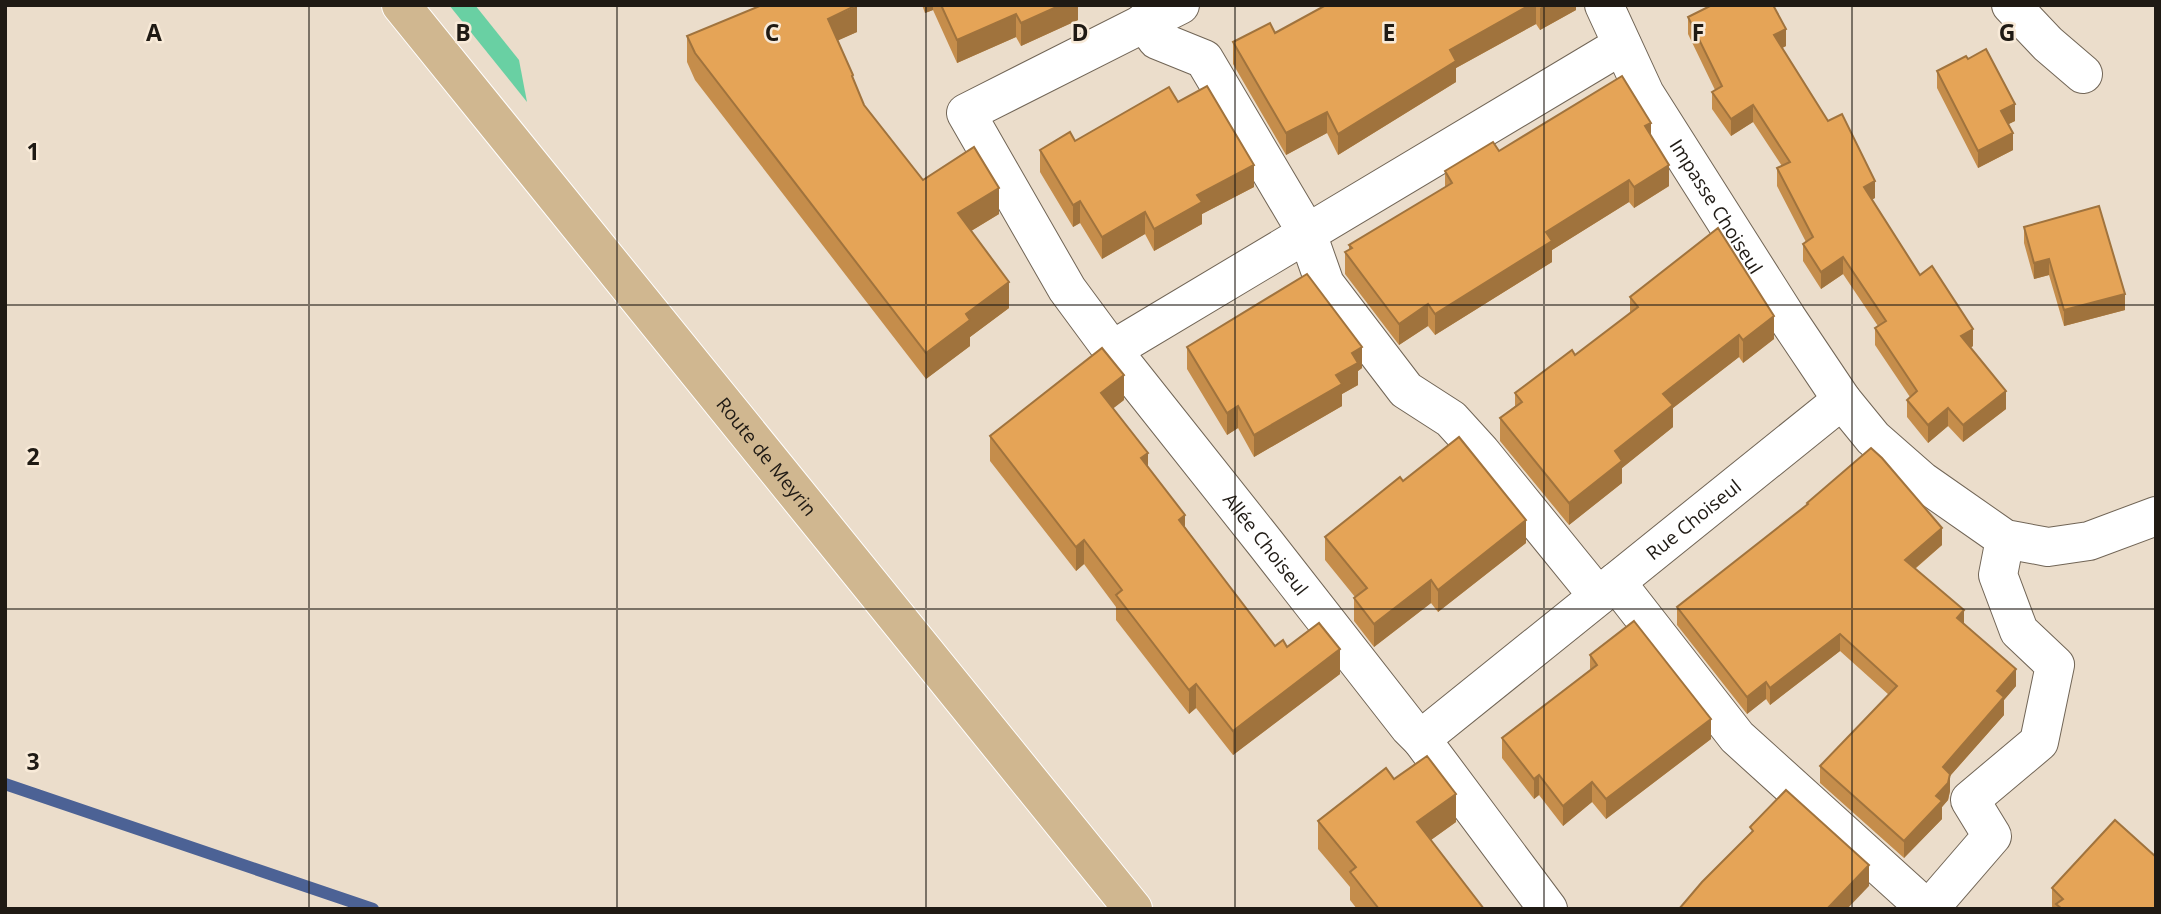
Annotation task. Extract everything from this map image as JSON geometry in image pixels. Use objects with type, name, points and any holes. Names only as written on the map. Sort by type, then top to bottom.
[{"type":"main road","name":"Route de Meyrin","points":[[401,5],[1133,909]]},
{"type":"street","name":"Allée Choiseul","points":[[1180,5],[966,113],[1067,289],[1112,350],[1421,739]]},
{"type":"street","name":"Impasse Choiseul","points":[[1604,5],[1645,93],[1842,400]]},
{"type":"street","points":[[2011,5],[2048,44],[2082,74]]},
{"type":"street","points":[[1144,22],[1157,40],[1204,59],[1307,233],[1325,284],[1406,390],[1451,419],[1607,589],[1737,737],[1928,909],[1992,836],[2032,726],[2071,720],[2055,665],[2050,631],[1998,575],[2005,538]]},
{"type":"street","points":[[1112,350],[1622,44]]},
{"type":"street","points":[[1842,400],[1873,438],[1922,481],[2005,538],[2048,547],[2089,541],[2156,516]]},
{"type":"street","name":"Rue Choiseul","points":[[1421,739],[1842,400]]},
{"type":"street","points":[[1421,739],[1548,909]]},
{"type":"green space","points":[[449,5],[475,5],[519,60],[527,102]]},
{"type":"building","points":[[762,5],[857,5],[828,19],[864,105],[923,180],[974,147],[999,188],[958,213],[1009,282],[966,314],[970,320],[926,353],[695,53],[687,36]]},
{"type":"building","points":[[941,5],[1061,5],[1021,23],[1016,14],[957,40]]},
{"type":"building","points":[[1326,5],[1530,5],[1450,50],[1456,61],[1338,134],[1327,112],[1286,133],[1233,42],[1270,23],[1275,33]]},
{"type":"building","points":[[1712,5],[1773,5],[1786,29],[1774,35],[1828,121],[1842,114],[1875,181],[1864,187],[1920,275],[1932,266],[1973,329],[1961,336],[2006,391],[1963,425],[1948,408],[1928,425],[1907,400],[1917,391],[1875,328],[1886,321],[1843,257],[1821,272],[1803,244],[1813,237],[1777,168],[1790,162],[1753,105],[1731,119],[1712,92],[1722,86],[1688,17]]},
{"type":"building","points":[[1986,49],[2015,104],[2001,111],[2013,133],[1978,151],[1937,71]]},
{"type":"building","points":[[1622,76],[1651,123],[1645,126],[1669,165],[1634,187],[1629,180],[1546,232],[1552,241],[1435,314],[1428,304],[1399,324],[1345,252],[1352,248],[1349,245],[1452,183],[1445,171],[1493,142],[1499,151]]},
{"type":"building","points":[[1207,86],[1254,165],[1197,195],[1202,202],[1154,229],[1145,212],[1102,237],[1080,201],[1073,205],[1040,150],[1070,132],[1075,141],[1169,87],[1178,102]]},
{"type":"building","points":[[2099,206],[2125,294],[2064,310],[2049,259],[2034,263],[2024,227]]},
{"type":"building","points":[[1718,228],[1774,316],[1743,340],[1739,335],[1663,394],[1673,405],[1615,451],[1622,461],[1569,503],[1500,418],[1522,402],[1515,393],[1572,350],[1575,355],[1638,307],[1630,297]]},
{"type":"building","points":[[1307,274],[1362,347],[1352,353],[1358,363],[1336,375],[1342,384],[1254,435],[1238,406],[1227,413],[1187,347]]},
{"type":"building","points":[[1102,348],[1124,375],[1101,393],[1148,453],[1141,458],[1185,515],[1179,520],[1275,646],[1283,640],[1287,647],[1319,623],[1340,649],[1233,731],[1196,684],[1189,690],[1116,595],[1122,590],[1084,540],[1076,547],[990,436]]},
{"type":"building","points":[[1459,437],[1526,520],[1438,590],[1431,580],[1374,624],[1354,598],[1367,588],[1325,537],[1400,477],[1403,481]]},
{"type":"building","points":[[1871,448],[1942,528],[1905,560],[1964,610],[1957,618],[2016,669],[1997,691],[2004,697],[1943,767],[1950,774],[1948,783],[1936,796],[1942,801],[1904,841],[1820,766],[1897,686],[1840,634],[1770,688],[1766,682],[1747,697],[1677,607],[1808,504]]},
{"type":"building","points":[[1634,621],[1711,719],[1606,799],[1592,782],[1563,806],[1539,775],[1534,779],[1502,738],[1597,665],[1590,655]]},
{"type":"building","points":[[1427,756],[1456,794],[1417,822],[1484,909],[1379,909],[1350,872],[1356,867],[1318,821],[1386,768],[1394,779]]},
{"type":"building","points":[[1786,790],[1869,865],[1827,909],[1679,909],[1753,831],[1750,827]]},
{"type":"building","points":[[2115,820],[2156,857],[2156,909],[2062,909],[2056,904],[2063,899],[2052,888]]},
{"type":"waterway","points":[[5,784],[373,909]]}]
